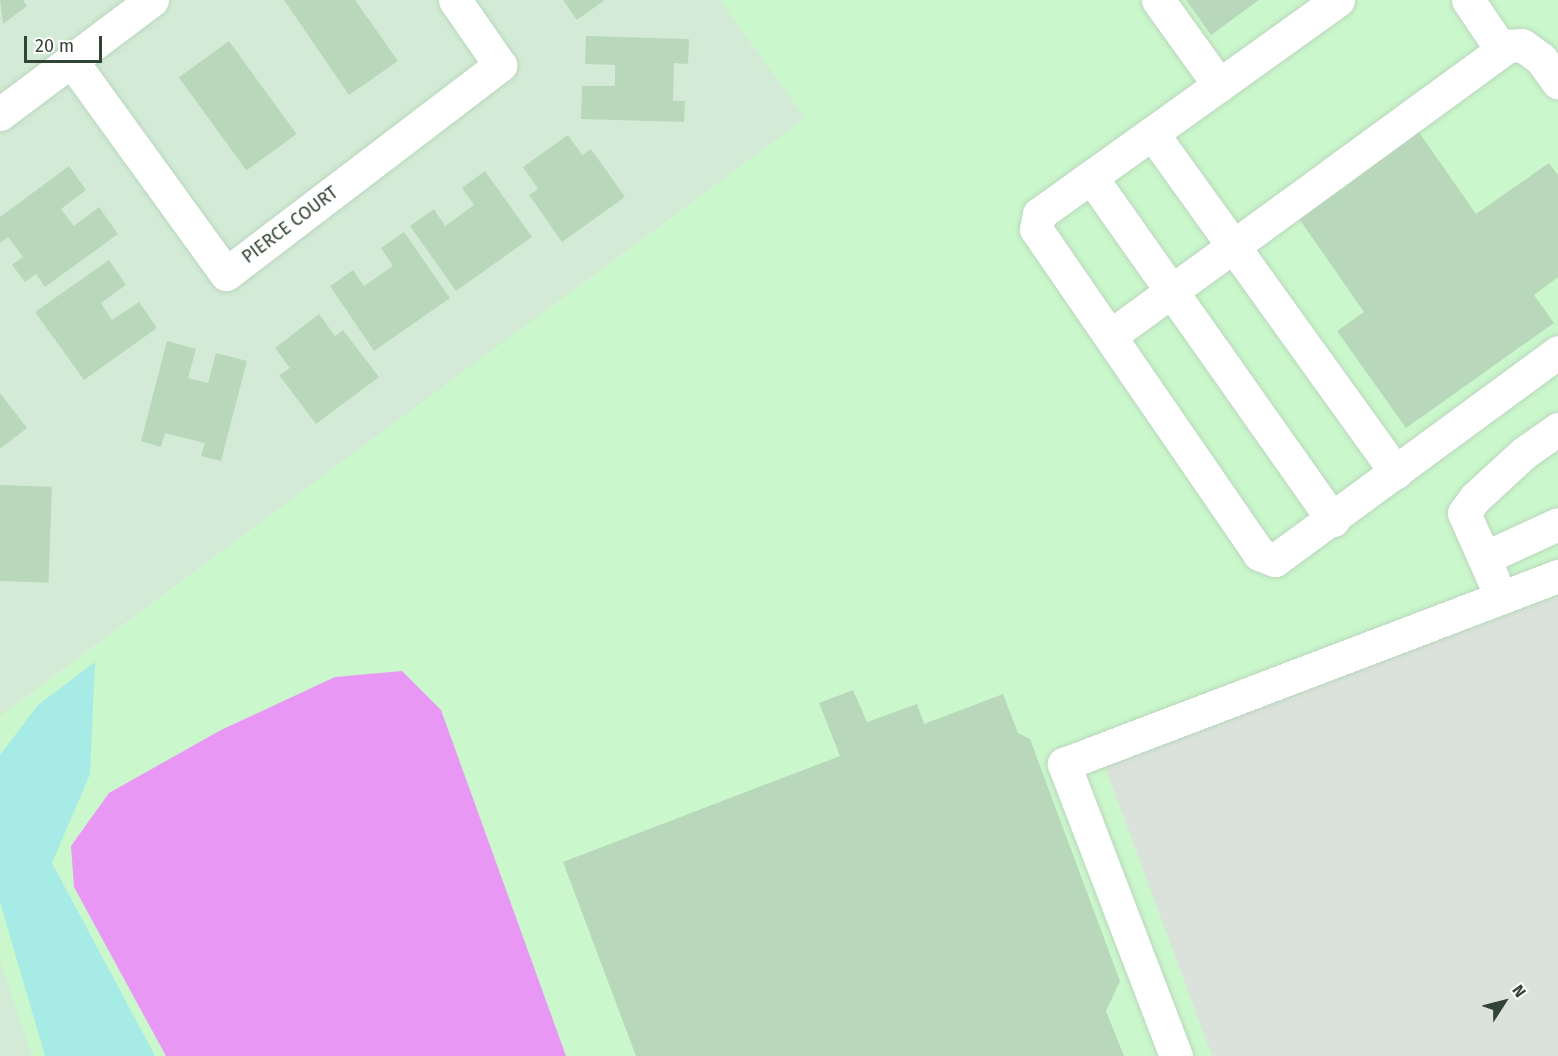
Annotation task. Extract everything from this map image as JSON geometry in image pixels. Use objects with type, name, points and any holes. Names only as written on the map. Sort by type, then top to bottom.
[{"type":"street","points":[[0,114],[152,0]]},
{"type":"street","name":"PIERCE COURT","points":[[71,60],[226,273],[500,65],[455,0]]},
{"type":"street","points":[[1158,0],[1219,85]]},
{"type":"street","points":[[1338,0],[1039,214],[1036,229],[1259,554],[1275,560],[1334,520],[1558,352]]},
{"type":"street","points":[[1468,0],[1499,46],[1522,45],[1541,59],[1558,82]]},
{"type":"street","points":[[1110,336],[1507,46]]},
{"type":"street","points":[[1152,133],[1396,473]]},
{"type":"street","points":[[1090,177],[1334,520]]},
{"type":"street","points":[[1501,597],[1464,513],[1475,498],[1516,460],[1558,429]]},
{"type":"street","points":[[1484,558],[1558,524]]},
{"type":"street","points":[[1176,1056],[1064,764],[1558,576]]},
{"type":"shaded area","points":[[0,0],[720,0],[806,118],[0,716]]},
{"type":"shaded area","points":[[720,0],[1558,0],[1558,1056],[32,1056],[0,960],[0,716],[805,118]]},
{"type":"shaded area","points":[[1558,596],[1558,1056],[1212,1056],[1104,764]]},
{"type":"shaded area","points":[[95,662],[90,774],[52,863],[155,1056],[45,1056],[0,902],[0,755],[38,705]]},
{"type":"shaded area","points":[[402,671],[441,710],[566,1056],[166,1056],[74,887],[71,846],[109,793],[221,730],[335,677]]},
{"type":"shaded area","points":[[0,960],[32,1056],[0,1056]]},
{"type":"building","points":[[0,0],[23,0],[27,6],[3,24]]},
{"type":"building","points":[[284,0],[355,0],[398,61],[349,95]]},
{"type":"building","points":[[563,0],[605,0],[577,20]]},
{"type":"building","points":[[1186,0],[1259,0],[1211,35]]},
{"type":"building","points":[[586,36],[689,39],[688,64],[674,63],[673,101],[685,101],[684,122],[581,119],[582,86],[615,86],[615,65],[585,64]]},
{"type":"building","points":[[229,41],[297,134],[246,170],[179,77]]},
{"type":"building","points":[[1416,128],[1476,214],[1549,163],[1558,175],[1558,277],[1534,295],[1554,323],[1406,428],[1337,331],[1364,312],[1295,213]]},
{"type":"building","points":[[568,135],[582,155],[591,149],[625,197],[562,242],[529,195],[538,189],[523,167]]},
{"type":"building","points":[[69,166],[86,190],[61,209],[74,226],[99,207],[118,234],[45,287],[36,274],[25,282],[12,265],[23,257],[8,237],[0,243],[0,217]]},
{"type":"building","points":[[485,171],[532,237],[456,291],[410,226],[434,209],[445,226],[474,205],[462,188]]},
{"type":"building","points":[[404,232],[450,298],[374,351],[330,286],[353,270],[364,286],[393,266],[381,248]]},
{"type":"building","points":[[109,260],[126,285],[101,303],[112,320],[139,302],[157,328],[84,380],[35,312]]},
{"type":"building","points":[[319,314],[335,336],[343,330],[379,377],[316,424],[279,375],[290,368],[275,348]]},
{"type":"building","points":[[167,341],[196,349],[188,378],[208,383],[216,353],[247,361],[221,461],[201,456],[205,443],[165,433],[161,447],[141,441]]},
{"type":"building","points":[[0,393],[27,428],[0,449]]},
{"type":"building","points":[[0,485],[52,487],[49,583],[0,581]]},
{"type":"building","points":[[853,690],[867,722],[917,704],[924,724],[1003,694],[1018,733],[1030,739],[1120,981],[1106,1011],[1124,1056],[636,1056],[563,862],[840,756],[819,703]]}]
